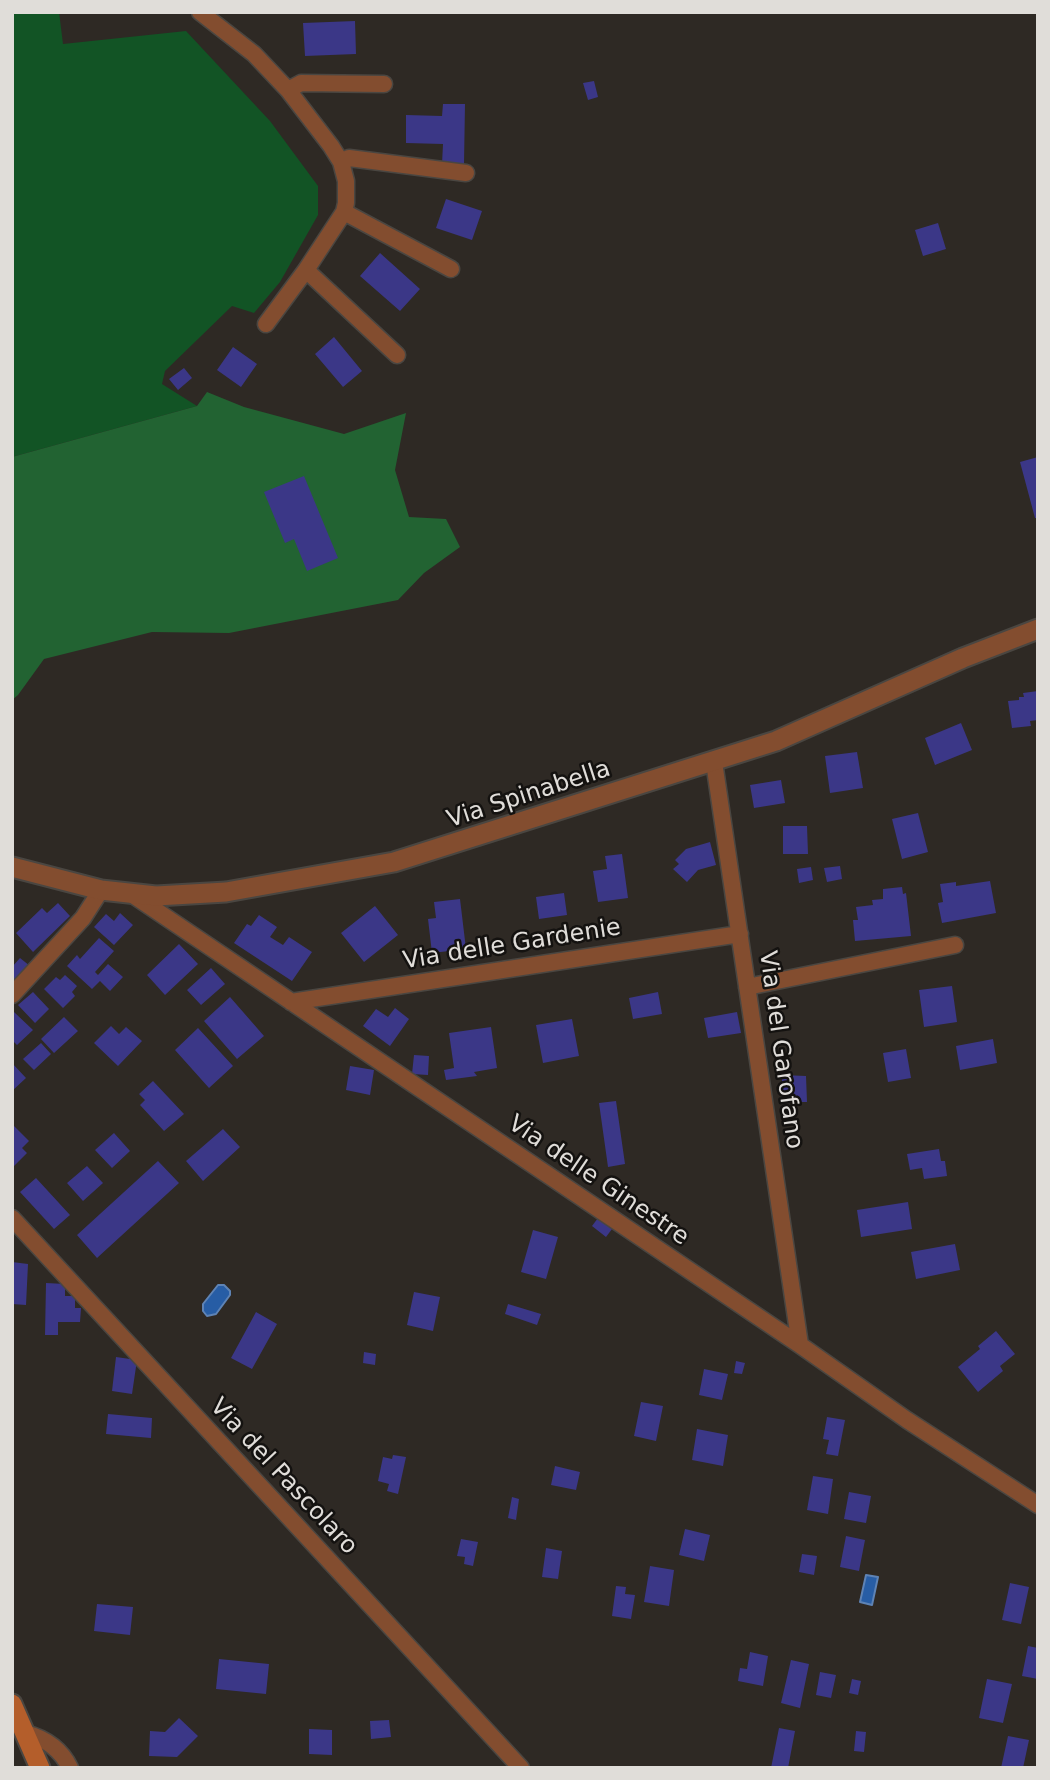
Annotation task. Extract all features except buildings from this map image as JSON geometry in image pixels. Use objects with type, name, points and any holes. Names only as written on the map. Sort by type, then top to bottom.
[{"type":"main road","points":[[12,1704],[40,1768]]},
{"type":"street","points":[[200,12],[254,54],[288,90],[341,162],[346,181],[344,212],[306,271],[266,324]]},
{"type":"street","points":[[288,90],[301,83],[384,84]]},
{"type":"street","points":[[341,162],[349,158],[466,173]]},
{"type":"street","points":[[344,212],[451,269]]},
{"type":"street","points":[[306,271],[397,355]]},
{"type":"street","name":"Via Spinabella","points":[[12,867],[101,890],[133,895],[226,892],[387,864],[714,762],[799,732],[963,658],[1038,629]]},
{"type":"street","name":"Via del Garofano","points":[[714,762],[800,1345]]},
{"type":"street","points":[[12,995],[83,918],[101,890]]},
{"type":"street","name":"Via delle Ginestre","points":[[133,895],[800,1345],[906,1420],[1038,1505]]},
{"type":"street","name":"Via delle Gardenie","points":[[291,1002],[740,934]]},
{"type":"street","points":[[747,987],[955,945]]},
{"type":"street","name":"Via del Pascolaro","points":[[12,1218],[521,1768]]},
{"type":"street","points":[[25,1733],[42,1737],[54,1747],[70,1768]]},
{"type":"green space","points":[[12,12],[59,12],[63,44],[186,31],[270,121],[318,186],[318,215],[280,282],[254,313],[232,306],[165,371],[162,384],[197,406],[12,457]]},
{"type":"green space","points":[[207,392],[244,407],[344,434],[406,413],[395,470],[409,517],[446,519],[460,547],[424,573],[398,600],[229,633],[152,632],[44,659],[12,700],[12,457],[197,406]]},
{"type":"water","points":[[218,1285],[224,1285],[230,1295],[216,1314],[207,1316],[203,1311],[203,1304]]},
{"type":"water","points":[[866,1575],[878,1577],[872,1605],[860,1602]]}]
